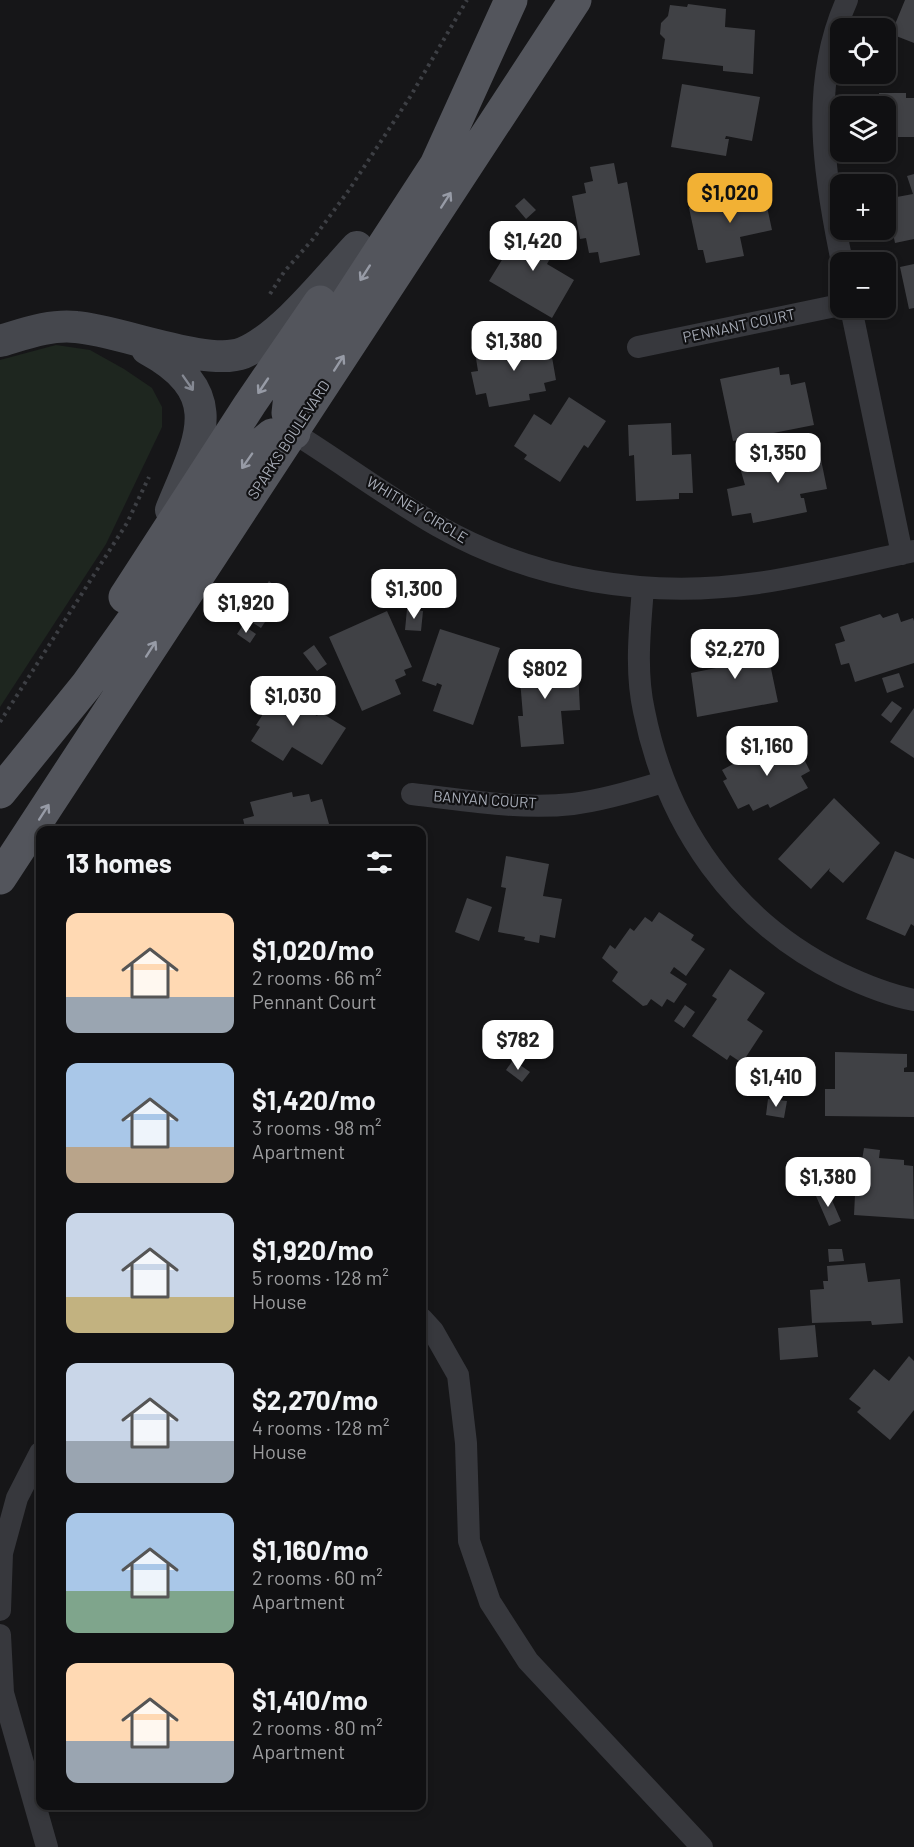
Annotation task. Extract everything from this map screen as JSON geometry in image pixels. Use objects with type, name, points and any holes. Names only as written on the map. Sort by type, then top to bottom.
[{"type":"main road","points":[[0,790],[250,404],[357,247],[509,0]]},
{"type":"main road","points":[[0,790],[86,686],[255,450],[272,435],[294,433],[288,413],[290,395],[310,357],[436,165],[509,0]]},
{"type":"main road","name":"SPARKS BOULEVARD","points":[[0,878],[294,433],[575,0]]},
{"type":"street","points":[[840,252],[824,161],[822,113],[830,56],[847,0]]},
{"type":"street","points":[[0,340],[39,329],[75,327],[200,353],[221,356],[242,354],[262,343],[283,325],[357,247]]},
{"type":"street","name":"PENNANT COURT","points":[[638,347],[830,307]]},
{"type":"street","name":"WHITNEY CIRCLE","points":[[294,433],[438,526],[488,551],[542,570],[601,584],[643,588],[699,589],[759,583],[908,552],[853,318]]},
{"type":"street","points":[[125,337],[158,355],[181,373],[196,394],[202,420],[201,435],[154,553]]},
{"type":"street","points":[[643,588],[639,657],[643,708],[663,782],[685,828],[711,868],[741,903],[818,962],[865,985],[914,1000]]},
{"type":"street","name":"BANYAN COURT","points":[[412,794],[520,806],[573,804],[624,794],[663,782]]},
{"type":"street","points":[[426,1323],[433,1331],[458,1375],[466,1443],[469,1541],[490,1602],[528,1661],[702,1847]]},
{"type":"street","points":[[0,1610],[2,1553],[17,1498],[36,1460]]},
{"type":"street","points":[[0,1635],[3,1693],[36,1808]]},
{"type":"street","points":[[36,1810],[47,1847]]},
{"type":"path","points":[[268,296],[284,272],[313,239],[349,190],[410,97],[467,0]]},
{"type":"path","points":[[0,722],[127,523],[153,469]]},
{"type":"shaded area","points":[[56,345],[90,350],[152,388],[162,407],[162,427],[106,544],[0,707],[0,360]]},
{"type":"building","points":[[905,0],[914,0],[914,43],[896,36],[896,22]]},
{"type":"building","points":[[688,4],[726,9],[725,27],[755,30],[753,74],[723,71],[723,66],[662,59],[665,39],[660,34],[661,23],[668,16],[670,5],[687,7]]},
{"type":"building","points":[[682,84],[760,97],[752,141],[726,136],[725,139],[729,139],[726,156],[671,147]]},
{"type":"building","points":[[879,93],[906,93],[906,98],[914,98],[914,137],[896,137],[896,96],[879,96]]},
{"type":"building","points":[[614,163],[618,184],[627,182],[640,255],[600,263],[598,252],[589,253],[586,238],[580,239],[572,196],[586,193],[584,183],[593,181],[590,167]]},
{"type":"building","points":[[914,174],[914,239],[895,243],[896,197],[913,194],[907,176]]},
{"type":"building","points":[[763,188],[772,230],[740,237],[744,256],[706,263],[703,250],[698,250],[689,208],[736,199],[735,193]]},
{"type":"building","points":[[524,198],[536,210],[526,219],[515,206]]},
{"type":"building","points":[[524,224],[558,244],[547,264],[574,280],[552,318],[489,281]]},
{"type":"building","points":[[914,264],[914,308],[909,309],[900,267]]},
{"type":"building","points":[[549,340],[556,380],[544,383],[546,391],[529,394],[530,400],[489,407],[486,393],[476,395],[471,372],[478,371],[475,352]]},
{"type":"building","points":[[779,367],[780,375],[789,374],[791,385],[805,382],[814,425],[733,441],[720,379]]},
{"type":"building","points":[[569,397],[606,421],[588,448],[584,445],[560,482],[524,459],[527,455],[514,446],[534,414],[551,425]]},
{"type":"building","points":[[671,423],[672,455],[691,454],[693,493],[679,493],[679,499],[636,501],[634,455],[629,456],[628,425]]},
{"type":"building","points":[[818,445],[827,489],[800,494],[801,498],[804,498],[807,512],[753,523],[751,513],[732,516],[727,489],[745,485],[738,461]]},
{"type":"building","points":[[269,581],[279,589],[269,602],[259,595]]},
{"type":"building","points":[[407,609],[423,611],[421,631],[405,630]]},
{"type":"building","points":[[253,610],[267,619],[261,628],[247,619]]},
{"type":"building","points":[[387,611],[412,667],[404,670],[406,675],[395,680],[401,694],[362,711],[329,637]]},
{"type":"building","points":[[898,613],[901,622],[913,618],[914,621],[914,663],[855,682],[849,663],[841,665],[835,644],[845,641],[840,627],[880,614],[883,618]]},
{"type":"building","points":[[243,625],[256,634],[250,643],[237,634]]},
{"type":"building","points":[[440,629],[500,648],[473,725],[433,711],[442,685],[437,683],[436,686],[422,681]]},
{"type":"building","points":[[765,640],[778,702],[697,717],[691,673],[716,668],[711,649]]},
{"type":"building","points":[[314,645],[327,664],[317,671],[303,653]]},
{"type":"building","points":[[549,652],[550,669],[562,668],[563,673],[578,671],[580,710],[561,711],[564,744],[521,747],[518,716],[523,716],[518,655]]},
{"type":"building","points":[[899,673],[904,687],[887,693],[882,678]]},
{"type":"building","points":[[262,682],[317,716],[320,712],[346,728],[322,765],[292,747],[283,761],[251,741],[260,727],[256,725],[265,711],[250,701]]},
{"type":"building","points":[[892,701],[902,708],[891,723],[881,715]]},
{"type":"building","points":[[914,708],[914,758],[890,742]]},
{"type":"building","points":[[783,737],[793,755],[800,751],[810,771],[801,776],[808,788],[770,808],[768,804],[753,811],[749,804],[738,809],[723,781],[727,779],[722,770]]},
{"type":"building","points":[[292,792],[293,797],[309,794],[311,802],[322,799],[330,826],[245,826],[243,819],[254,816],[250,802]]},
{"type":"building","points":[[834,798],[880,843],[843,883],[829,871],[830,868],[811,889],[778,859]]},
{"type":"building","points":[[895,851],[914,859],[914,926],[911,924],[905,936],[866,919]]},
{"type":"building","points":[[506,856],[549,864],[543,896],[562,899],[555,938],[540,935],[539,943],[524,940],[525,937],[498,932],[506,888],[501,887]]},
{"type":"building","points":[[467,898],[492,907],[479,941],[455,932]]},
{"type":"building","points":[[659,912],[694,935],[691,940],[705,949],[686,976],[674,967],[670,973],[687,984],[674,1003],[667,999],[662,1007],[651,999],[647,1005],[643,1006],[612,981],[618,972],[602,958],[610,945],[615,949],[630,928],[634,931],[645,917],[652,922]]},
{"type":"building","points":[[730,969],[765,993],[747,1020],[763,1031],[742,1063],[730,1055],[727,1060],[692,1036],[717,999],[712,996]]},
{"type":"building","points":[[685,1005],[695,1012],[684,1028],[674,1021]]},
{"type":"building","points":[[835,1052],[907,1054],[907,1067],[904,1068],[904,1072],[914,1072],[914,1117],[825,1116],[825,1089],[835,1089]]},
{"type":"building","points":[[513,1060],[530,1072],[522,1082],[506,1070]]},
{"type":"building","points":[[768,1099],[787,1101],[784,1118],[766,1115]]},
{"type":"building","points":[[864,1148],[880,1150],[879,1158],[904,1160],[904,1165],[913,1166],[914,1219],[854,1215],[855,1195],[848,1194],[849,1171],[860,1172]]},
{"type":"building","points":[[828,1191],[841,1221],[829,1226],[816,1196]]},
{"type":"building","points":[[828,1249],[842,1249],[844,1261],[829,1262]]},
{"type":"building","points":[[865,1263],[868,1282],[900,1279],[903,1323],[872,1325],[871,1321],[812,1323],[810,1290],[824,1289],[823,1281],[828,1281],[827,1266]]},
{"type":"building","points":[[815,1325],[818,1357],[780,1360],[778,1328]]},
{"type":"building","points":[[909,1356],[914,1361],[914,1410],[890,1440],[857,1412],[861,1408],[849,1399],[874,1369],[889,1381]]}]
